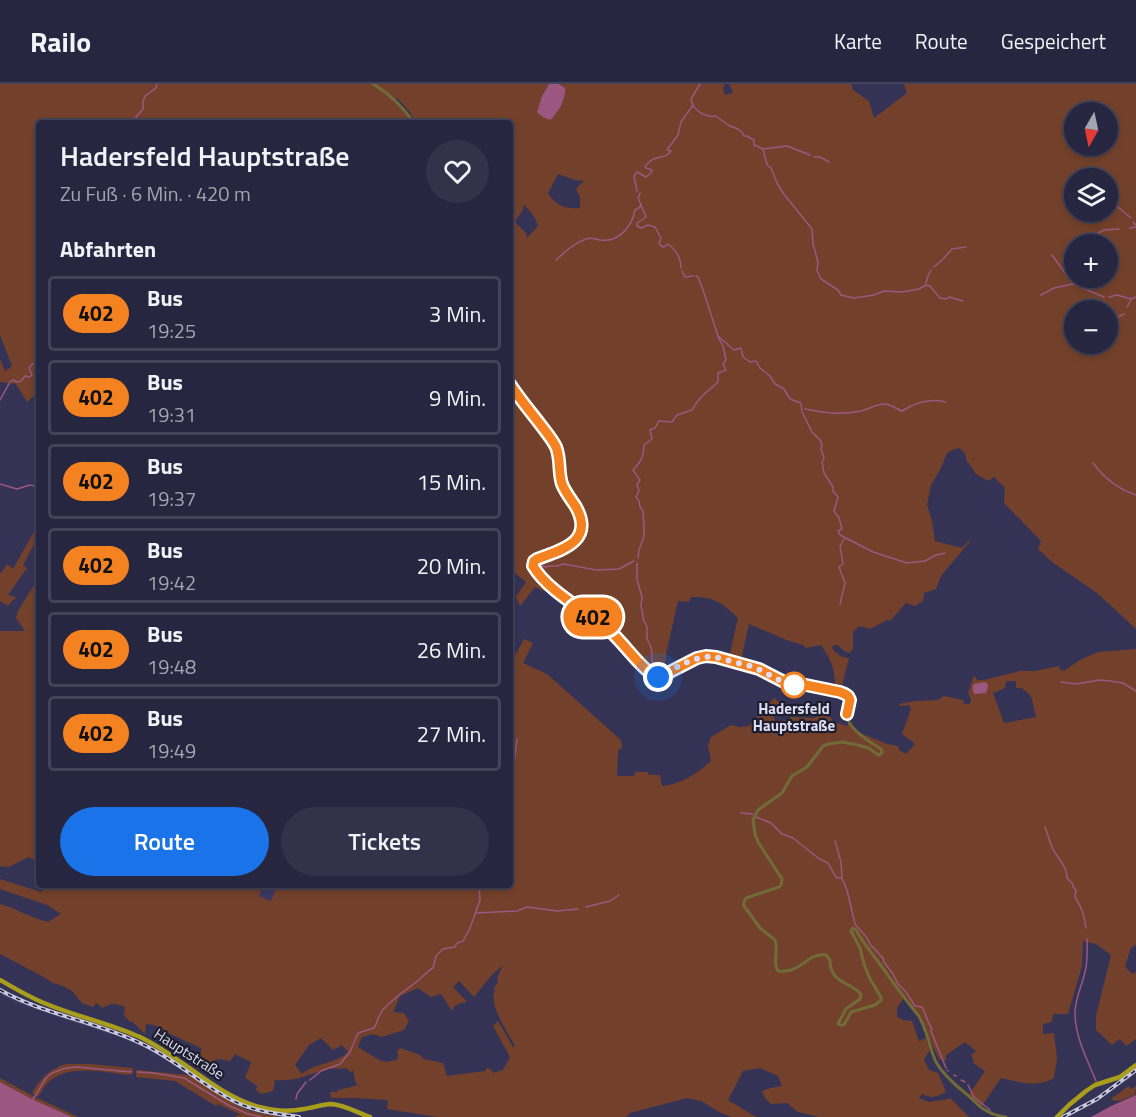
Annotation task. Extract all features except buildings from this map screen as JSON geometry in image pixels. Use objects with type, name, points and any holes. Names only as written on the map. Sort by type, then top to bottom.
[{"type":"main road","name":"Hauptstraße","points":[[0,980],[43,1003],[141,1038],[179,1060],[229,1094],[250,1104],[280,1111],[301,1110],[327,1104],[338,1105],[370,1117]]},
{"type":"main road","points":[[1057,1117],[1095,1085],[1120,1077],[1136,1065]]},
{"type":"street","points":[[373,84],[397,102],[412,120]]},
{"type":"street","points":[[513,388],[557,449],[561,480],[580,519],[580,530],[574,542],[564,550],[534,561],[533,566],[539,575],[613,634],[654,676],[660,677],[691,660],[711,656],[754,667],[790,685],[806,685],[840,692],[849,698],[847,718],[862,737],[882,754],[878,755],[869,748],[842,742],[828,744],[807,767],[792,776],[783,793],[754,815],[758,842],[782,879],[782,883],[779,887],[746,898],[744,906],[760,928],[776,940],[775,965],[778,971],[788,972],[801,967],[818,954],[826,955],[830,960],[833,975],[851,985],[861,994],[860,999],[846,1009],[838,1024],[844,1024],[851,1012],[874,1005],[881,1000],[851,929],[856,930],[866,947],[919,1017],[930,1049],[939,1066],[960,1090],[981,1108],[1006,1117]]},
{"type":"shaded area","points":[[0,84],[549,84],[542,96],[565,88],[559,84],[725,84],[723,88],[725,95],[733,93],[729,84],[851,84],[853,90],[869,101],[874,118],[907,93],[904,84],[1136,84],[1136,629],[1097,593],[1052,562],[1038,549],[1041,541],[1004,503],[1005,488],[994,477],[988,481],[976,474],[967,462],[964,452],[959,448],[947,453],[931,485],[927,505],[935,541],[962,548],[972,539],[941,576],[936,589],[924,593],[923,601],[915,606],[906,603],[890,621],[887,620],[870,629],[859,626],[853,632],[853,649],[849,653],[838,645],[834,645],[832,648],[837,654],[849,658],[841,689],[835,689],[832,666],[821,645],[806,648],[749,624],[741,660],[729,657],[738,618],[722,604],[712,599],[691,597],[689,602],[678,601],[666,654],[665,672],[657,676],[615,633],[559,591],[550,593],[535,587],[520,606],[516,597],[526,582],[513,572],[513,120],[414,120],[397,98],[395,101],[411,120],[36,120],[36,394],[27,402],[16,384],[0,382],[0,359],[5,371],[12,366],[0,335]],"holes":[[[558,174],[584,181],[576,189],[580,197],[580,208],[561,206],[548,193]],[[524,205],[538,226],[527,238],[527,234],[515,222]]]},
{"type":"shaded area","points":[[549,84],[559,84],[565,88],[561,106],[550,120],[537,112]]},
{"type":"shaded area","points":[[36,528],[36,541],[23,565],[27,568],[8,595],[16,597],[8,606],[0,601],[0,574],[7,564],[13,569]]},
{"type":"shaded area","points":[[36,582],[36,861],[28,857],[9,867],[0,866],[0,631],[25,631],[16,618]]},
{"type":"shaded area","points":[[524,639],[533,643],[523,663],[547,674],[621,740],[617,776],[634,776],[635,772],[648,772],[649,775],[660,775],[662,786],[682,781],[700,770],[711,761],[708,746],[711,737],[731,725],[749,726],[774,698],[780,703],[774,716],[775,721],[789,720],[791,717],[812,718],[826,715],[832,719],[832,722],[839,724],[841,721],[840,724],[847,726],[849,723],[857,733],[898,746],[899,750],[906,754],[915,744],[902,734],[911,709],[909,705],[900,706],[899,704],[938,700],[944,696],[970,704],[971,699],[968,693],[975,676],[977,680],[984,680],[1020,671],[1035,671],[1059,666],[1060,670],[1064,671],[1098,652],[1136,649],[1136,945],[1131,948],[1125,966],[1132,974],[1136,972],[1136,1039],[1126,1046],[1120,1039],[1112,1045],[1096,1030],[1096,1016],[1111,955],[1096,944],[1083,941],[1082,966],[1068,1014],[1053,1014],[1052,1022],[1043,1024],[1043,1034],[1054,1033],[1057,1058],[1054,1078],[1035,1083],[1001,1078],[981,1107],[969,1095],[985,1071],[973,1063],[971,1055],[976,1051],[965,1042],[946,1055],[946,1061],[939,1059],[921,1018],[904,997],[897,1008],[897,1017],[912,1021],[919,1041],[926,1038],[930,1050],[924,1059],[929,1070],[938,1073],[946,1092],[934,1097],[922,1094],[919,1098],[929,1102],[950,1098],[969,1117],[819,1117],[798,1112],[787,1103],[771,1104],[762,1091],[782,1086],[778,1076],[760,1068],[743,1071],[728,1100],[756,1117],[732,1117],[701,1101],[687,1098],[630,1113],[626,1117],[438,1117],[387,1109],[388,1100],[331,1098],[330,1092],[359,1085],[356,1084],[353,1070],[350,1072],[347,1068],[328,1069],[289,1080],[275,1080],[273,1091],[262,1094],[256,1090],[257,1086],[245,1078],[251,1062],[235,1054],[230,1061],[217,1059],[206,1065],[197,1059],[202,1049],[154,1025],[146,1024],[145,1034],[124,1015],[125,1007],[114,1004],[103,1008],[96,1003],[93,1007],[82,1003],[72,991],[0,954],[0,904],[48,922],[61,914],[47,905],[0,889],[0,879],[41,892],[46,888],[262,888],[259,896],[271,901],[276,888],[513,888],[513,659]],"holes":[[[1016,681],[1016,688],[1022,688],[1031,696],[1036,717],[1004,723],[993,693],[1005,688],[1006,682]],[[503,965],[494,988],[494,1003],[515,1046],[513,1047],[498,1021],[493,1026],[510,1057],[503,1070],[493,1073],[487,1068],[485,1071],[447,1076],[443,1063],[424,1059],[420,1055],[400,1048],[397,1051],[397,1060],[386,1062],[358,1047],[362,1037],[373,1034],[382,1037],[404,1030],[409,1021],[404,1013],[393,1012],[400,996],[418,988],[431,997],[441,994],[452,1011],[456,1005],[467,1002],[453,987],[459,981],[474,997]],[[321,1038],[333,1050],[342,1045],[348,1052],[302,1074],[295,1065],[309,1045]]]},
{"type":"shaded area","points":[[984,682],[988,687],[986,693],[975,694],[974,684]]},
{"type":"shaded area","points":[[262,888],[276,888],[271,901],[259,896]]},
{"type":"shaded area","points":[[5,991],[138,1041],[136,1043],[17,1003],[3,996]]},
{"type":"shaded area","points":[[140,1041],[243,1104],[271,1112],[304,1117],[271,1115],[234,1103],[139,1045]]},
{"type":"shaded area","points":[[66,1064],[133,1068],[132,1074],[127,1075],[73,1071],[54,1078],[38,1097],[32,1093],[46,1075]]},
{"type":"shaded area","points":[[1136,1068],[1136,1073],[1128,1080],[1095,1103],[1069,1117],[1061,1117],[1098,1097]]},
{"type":"shaded area","points":[[136,1070],[189,1075],[238,1106],[250,1111],[281,1117],[237,1117],[235,1116],[241,1115],[218,1104],[216,1106],[175,1081],[136,1077]]},
{"type":"shaded area","points":[[0,1078],[78,1117],[72,1117],[32,1099],[0,1082]]},
{"type":"shaded area","points":[[0,1082],[32,1099],[72,1117],[0,1117]]},
{"type":"shaded area","points":[[1129,1086],[1131,1089],[1136,1086],[1135,1095],[1119,1101],[1111,1100],[1112,1098]]},
{"type":"shaded area","points":[[1136,1095],[1136,1117],[1091,1117],[1111,1106]]},
{"type":"waterway","points":[[134,120],[143,109],[145,96],[156,88],[157,84]]},
{"type":"waterway","points":[[637,191],[634,176],[637,172],[646,177],[652,170],[645,166],[651,160],[667,155],[671,151],[667,150],[678,135],[681,122],[693,105],[691,99],[700,84]]},
{"type":"waterway","points":[[693,105],[703,114],[716,116],[740,130],[744,136],[754,140],[754,145],[763,149],[767,165],[771,168],[783,193],[812,229],[818,262],[817,271],[821,279],[838,290],[841,295],[854,298],[884,291],[902,292],[919,289],[926,285],[930,286],[940,298],[949,297],[963,301]]},
{"type":"waterway","points":[[763,149],[787,146],[810,155]]},
{"type":"waterway","points":[[814,157],[820,157],[829,162]]},
{"type":"waterway","points":[[640,193],[638,198],[646,217],[637,223],[637,226],[655,227],[661,238],[659,243],[664,247],[668,244],[673,249],[679,258],[681,268]]},
{"type":"waterway","points":[[556,260],[574,245],[586,239],[607,240],[619,236],[628,227],[635,210],[641,205]]},
{"type":"waterway","points":[[1118,207],[1131,218]]},
{"type":"waterway","points":[[1133,222],[1136,225]]},
{"type":"waterway","points":[[1130,228],[1136,227]]},
{"type":"waterway","points":[[1098,233],[1104,230],[1119,229]]},
{"type":"waterway","points":[[934,267],[952,249],[966,247]]},
{"type":"waterway","points":[[1052,255],[1073,284],[1104,297]]},
{"type":"waterway","points":[[926,283],[931,270]]},
{"type":"waterway","points":[[682,271],[685,277],[693,276]]},
{"type":"waterway","points":[[696,276],[702,287],[718,336],[734,350],[741,348],[743,357],[750,362],[756,361],[775,384],[784,389],[790,399],[801,403],[802,412],[812,432],[822,445],[824,473],[838,497],[834,511],[842,529],[838,531],[840,535],[873,552],[907,563],[925,561],[945,553]]},
{"type":"waterway","points":[[1041,295],[1064,286]]},
{"type":"waterway","points":[[1109,297],[1117,295],[1131,299],[1136,297]]},
{"type":"waterway","points":[[1127,307],[1131,300]]},
{"type":"waterway","points":[[1118,317],[1124,314]]},
{"type":"waterway","points":[[638,558],[644,528],[643,511],[636,497],[640,480],[633,470],[642,459],[644,445],[652,439],[650,430],[655,428],[659,421],[672,422],[677,415],[692,410],[700,398],[718,382],[718,373],[726,370],[723,364],[726,360],[723,346],[718,337]]},
{"type":"waterway","points":[[0,400],[10,382],[21,381],[25,376],[29,377],[32,375],[29,368],[32,364],[36,365]]},
{"type":"waterway","points":[[805,409],[847,413],[884,404],[902,411],[923,402],[945,402]]},
{"type":"waterway","points":[[1093,463],[1112,482],[1136,495]]},
{"type":"waterway","points":[[0,484],[17,489],[30,485],[36,486]]},
{"type":"waterway","points":[[840,604],[845,583],[839,567],[843,564],[840,546],[844,539]]},
{"type":"waterway","points":[[536,564],[546,567],[564,564],[596,570],[619,569],[634,561]]},
{"type":"waterway","points":[[637,563],[637,579],[642,597],[641,606],[654,666]]},
{"type":"waterway","points":[[1061,682],[1076,684],[1100,680],[1110,681],[1123,683],[1136,691]]},
{"type":"waterway","points":[[513,773],[517,739]]},
{"type":"waterway","points":[[513,773],[513,792]]},
{"type":"waterway","points":[[741,813],[753,814]]},
{"type":"waterway","points":[[756,817],[771,823],[782,834],[793,838],[828,863],[837,878],[841,878]]},
{"type":"waterway","points":[[1045,827],[1067,878],[1076,890],[1075,897],[1086,928]]},
{"type":"waterway","points":[[835,841],[841,862],[842,878],[855,924],[883,958],[898,984],[915,1006],[922,1007],[946,1068]]},
{"type":"waterway","points":[[310,1080],[321,1071],[340,1064],[350,1052],[358,1033],[374,1028],[382,1011],[393,999],[433,968],[436,956],[443,949],[455,947],[457,943],[463,941],[480,900],[479,888]]},
{"type":"waterway","points":[[586,907],[610,901],[619,895]]},
{"type":"waterway","points":[[475,913],[517,911],[527,907],[557,911],[578,909]]},
{"type":"waterway","points":[[1087,939],[1087,964],[1075,1013],[1082,1048],[1096,1081]]},
{"type":"waterway","points":[[32,1101],[46,1078],[66,1068],[132,1072]]},
{"type":"waterway","points":[[138,1072],[184,1078],[228,1105],[248,1114],[262,1117]]},
{"type":"waterway","points":[[961,1080],[965,1082]]},
{"type":"waterway","points":[[296,1099],[306,1082]]},
{"type":"waterway","points":[[968,1085],[974,1097],[990,1110]]},
{"type":"railway","points":[[0,990],[33,1005],[104,1028],[138,1042],[164,1056],[214,1090],[247,1107],[299,1117]]},
{"type":"railway","points":[[1063,1117],[1097,1099],[1136,1070]]},
{"type":"bus line","name":"402","points":[[513,388],[557,449],[561,480],[580,519],[580,530],[574,542],[564,550],[534,561],[533,566],[548,584],[613,634],[654,676],[660,677],[697,658],[711,656],[759,669],[790,685],[800,684],[845,694],[850,700],[847,714]]},
{"type":"place","name":"Hadersfeld Hauptstraße","points":[[794,685]]},
{"type":"route","points":[[658,677],[691,660],[711,656],[754,667],[794,685]]}]
